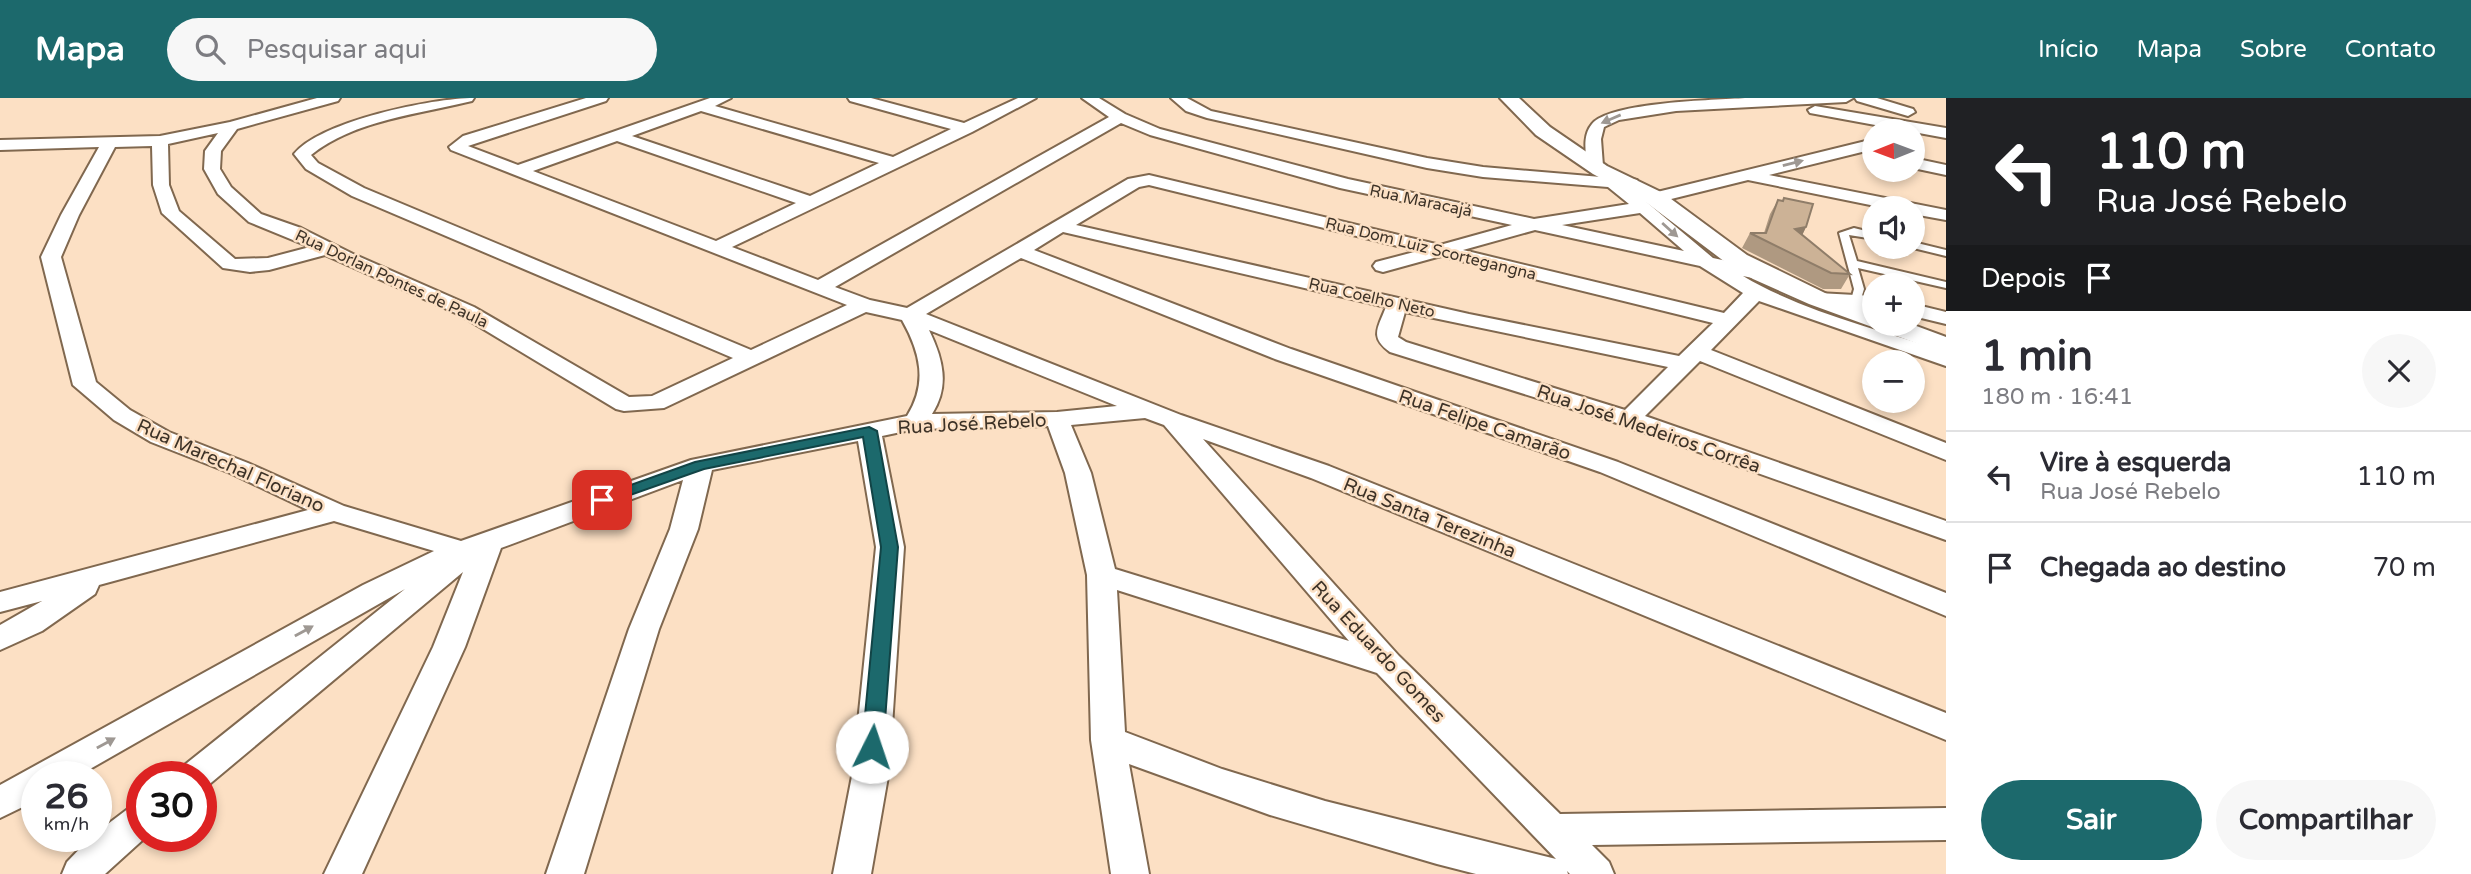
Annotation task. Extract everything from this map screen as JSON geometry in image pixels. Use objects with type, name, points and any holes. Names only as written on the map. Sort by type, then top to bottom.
[{"type":"street","points":[[0,145],[160,141],[232,126],[333,98]]},
{"type":"street","points":[[467,98],[338,132],[311,144],[302,154],[312,166],[358,192],[750,357],[864,305]]},
{"type":"street","points":[[458,149],[457,147],[468,139],[601,98]]},
{"type":"street","points":[[520,170],[724,98]]},
{"type":"street","points":[[855,98],[967,129]]},
{"type":"street","points":[[716,248],[892,162],[967,129],[1026,98]]},
{"type":"street","name":"Rua Maracajá","points":[[1089,98],[1120,117],[1184,141],[1346,184],[1709,264]]},
{"type":"street","points":[[1178,98],[1191,108],[1426,163],[1483,172],[1609,176]]},
{"type":"street","points":[[1219,98],[1233,119]]},
{"type":"street","points":[[1509,98],[1543,131],[1738,260],[1759,283],[1794,308],[1946,359]]},
{"type":"street","points":[[1748,98],[1941,132],[1938,123],[1862,98]]},
{"type":"street","points":[[1609,176],[1592,139],[1598,124],[1621,114],[1691,105],[1846,98]]},
{"type":"street","points":[[700,106],[892,162]]},
{"type":"street","points":[[818,288],[1120,117]]},
{"type":"street","name":"Rua Dorlan Pontes de Paula","points":[[232,126],[213,151],[212,169],[224,190],[255,218],[295,232],[467,311],[624,404],[656,404],[750,357]]},
{"type":"street","points":[[618,136],[810,202]]},
{"type":"street","points":[[1565,145],[1592,139]]},
{"type":"street","points":[[160,141],[161,185],[171,213],[230,264],[250,267],[269,264],[327,248]]},
{"type":"street","name":"Rua Marechal Floriano","points":[[110,142],[70,215],[51,257],[85,385],[122,415],[160,437],[239,468],[334,512],[476,546]]},
{"type":"street","points":[[1383,266],[1537,224],[1648,202],[1862,147]]},
{"type":"street","name":"Rua Santa Terezinha","points":[[458,149],[520,170],[818,288],[864,305],[910,315],[1161,415],[1321,472],[1946,727]]},
{"type":"street","points":[[1846,150],[1862,153]]},
{"type":"street","points":[[1925,166],[1946,170]]},
{"type":"street","points":[[1746,175],[1862,199]]},
{"type":"street","name":"Rua Dom Luiz Scortegangna","points":[[1133,183],[1142,180],[1163,182],[1728,320]]},
{"type":"street","points":[[915,422],[928,405],[933,372],[928,346],[910,315],[1133,183]]},
{"type":"street","points":[[1648,202],[1709,264],[1759,283],[1862,315]]},
{"type":"street","points":[[1925,211],[1946,215]]},
{"type":"street","name":"Rua Coelho Neto","points":[[1059,226],[1398,303],[1691,358],[1946,452]]},
{"type":"street","name":"Rua Felipe Camarão","points":[[1020,251],[1283,354],[1609,467],[1793,540],[1946,605]]},
{"type":"street","points":[[1629,419],[1728,320],[1759,283]]},
{"type":"street","points":[[1818,299],[1862,301]]},
{"type":"street","name":"Rua José Medeiros Corrêa","points":[[1398,303],[1387,332],[1388,340],[1398,347],[1629,419],[1946,531]]},
{"type":"street","points":[[1925,313],[1946,318]]},
{"type":"street","points":[[1920,336],[1946,345]]},
{"type":"street","name":"Rua José Rebelo","points":[[74,761],[373,592],[476,546],[700,465],[915,422],[1161,415]]},
{"type":"street","name":"Rua Eduardo Gomes","points":[[1161,415],[1388,664],[1595,874]]},
{"type":"street","points":[[1057,419],[1078,472],[1102,575],[1108,740],[1130,874]]},
{"type":"street","points":[[852,874],[870,771],[890,547],[869,431]]},
{"type":"street","points":[[565,874],[644,629],[684,529],[700,465]]},
{"type":"street","points":[[0,602],[334,512]]},
{"type":"street","points":[[214,761],[476,546]]},
{"type":"street","points":[[343,874],[449,647],[476,546]]},
{"type":"street","points":[[1102,575],[1388,664]]},
{"type":"street","points":[[0,639],[31,623],[102,576]]},
{"type":"street","points":[[1108,740],[1171,767],[1332,820],[1549,874]]},
{"type":"street","points":[[0,803],[21,791]]},
{"type":"street","points":[[1553,830],[1946,824]]},
{"type":"street","points":[[80,874],[104,848],[126,831]]},
{"type":"lane","points":[[1862,233],[1844,233],[1862,294]]},
{"type":"lane","points":[[1925,248],[1946,253]]},
{"type":"lane","points":[[1852,263],[1946,285]]},
{"type":"building","points":[[1784,198],[1813,204],[1806,227],[1795,229],[1850,274],[1831,273],[1750,233],[1766,233],[1778,200],[1783,201]]},
{"type":"route","points":[[602,500],[700,465],[869,431],[890,547],[872,747]]}]
